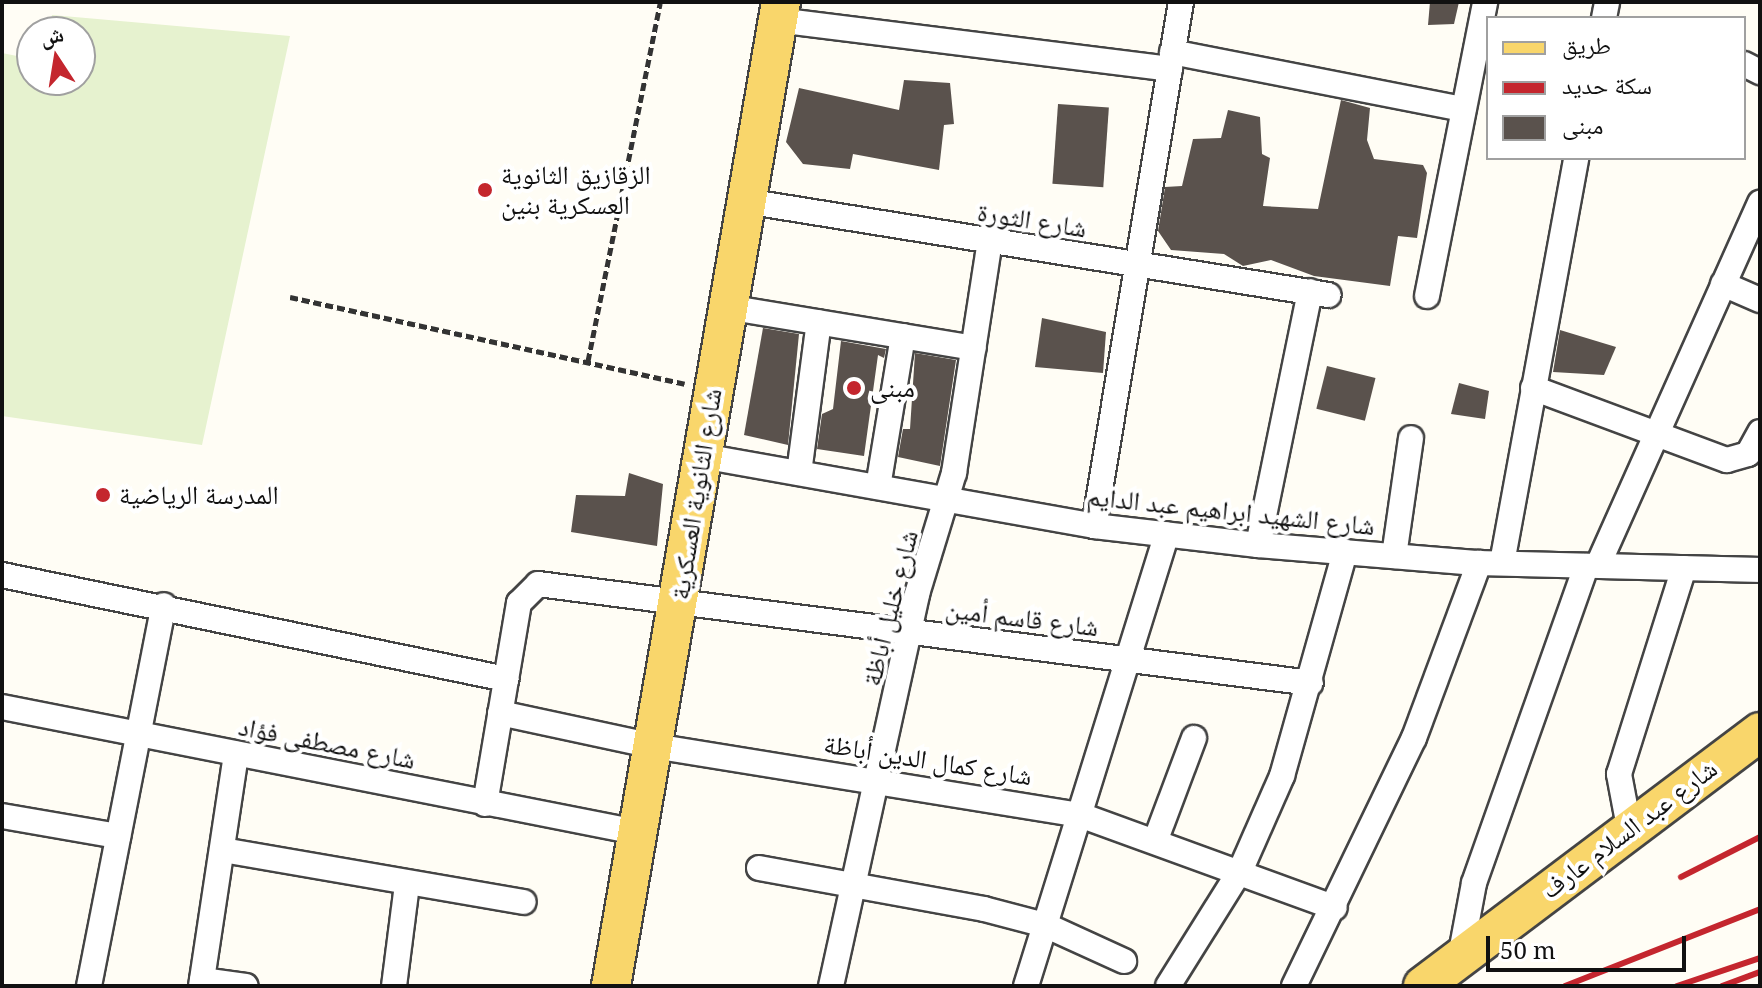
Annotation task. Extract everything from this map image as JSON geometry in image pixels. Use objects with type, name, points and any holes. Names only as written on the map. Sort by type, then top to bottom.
[{"type":"main road","name":"شارع الثانوية العسكرية","points":[[611,986],[641,833],[779,11]]},
{"type":"main road","name":"شارع عبد السلام عارف","points":[[1423,986],[1629,827],[1760,732]]},
{"type":"street","points":[[1094,526],[1181,2]]},
{"type":"street","points":[[1427,296],[1485,2]]},
{"type":"street","points":[[779,11],[1171,60],[1463,109]]},
{"type":"street","points":[[1294,986],[1335,908],[1491,563],[1533,388],[1576,160]]},
{"type":"street","name":"شارع الثورة","points":[[745,201],[1319,293],[1258,545]]},
{"type":"street","points":[[1460,958],[1474,883],[1592,565],[1760,203]]},
{"type":"street","name":"شارع خليل أباظة","points":[[831,986],[880,780],[908,632],[948,499],[990,241]]},
{"type":"street","points":[[1723,284],[1760,300]]},
{"type":"street","points":[[727,307],[974,348]]},
{"type":"street","points":[[799,473],[819,322]]},
{"type":"street","points":[[878,487],[903,336]]},
{"type":"street","points":[[1533,388],[1727,460],[1742,458],[1760,432]]},
{"type":"street","points":[[1394,556],[1411,438]]},
{"type":"street","name":"شارع الشهيد ابراهيم عبد الدايم","points":[[702,456],[1094,526],[1258,545],[1491,563],[1760,570]]},
{"type":"street","points":[[1026,986],[1167,534]]},
{"type":"street","points":[[1168,986],[1241,869],[1282,776],[1311,683],[1345,552]]},
{"type":"street","points":[[1629,827],[1619,774],[1684,568]]},
{"type":"street","points":[[2,575],[164,605],[506,679],[485,804]]},
{"type":"street","name":"شارع قاسم أمين","points":[[506,679],[519,603],[538,584],[1311,683]]},
{"type":"street","points":[[89,986],[164,605]]},
{"type":"street","name":"شارع مصطفى فؤاد","points":[[2,707],[641,833]]},
{"type":"street","name":"شارع كمال الدين أباظة","points":[[500,713],[654,746],[880,780],[1080,815],[1241,869],[1335,908]]},
{"type":"street","points":[[1156,839],[1194,738]]},
{"type":"street","points":[[236,754],[202,983],[246,986]]},
{"type":"street","points":[[2,816],[118,836]]},
{"type":"street","points":[[223,850],[524,902]]},
{"type":"street","points":[[759,868],[855,883],[1045,925],[1124,961]]},
{"type":"street","points":[[394,986],[407,884]]},
{"type":"path","points":[[588,361],[660,3]]},
{"type":"path","points":[[290,297],[713,390]]},
{"type":"green space","points":[[96,19],[290,36],[202,445],[2,416],[2,53],[16,56],[16,96],[96,96]]},
{"type":"building","points":[[1430,2],[1459,2],[1454,24],[1428,25]]},
{"type":"building","points":[[904,80],[950,83],[954,124],[944,125],[939,170],[853,154],[850,169],[803,164],[786,142],[799,88],[899,110]]},
{"type":"building","points":[[1341,100],[1370,108],[1367,140],[1374,159],[1423,165],[1427,173],[1417,238],[1398,236],[1390,286],[1314,276],[1271,260],[1243,266],[1224,254],[1171,250],[1158,231],[1165,187],[1182,186],[1193,139],[1221,138],[1228,110],[1260,117],[1262,154],[1270,158],[1263,206],[1318,209]]},
{"type":"building","points":[[1058,104],[1109,108],[1103,187],[1052,184]]},
{"type":"building","points":[[1042,318],[1106,332],[1103,373],[1035,367]]},
{"type":"building","name":"مبنى","points":[[763,328],[799,334],[788,445],[744,435]]},
{"type":"building","points":[[1560,330],[1616,347],[1604,375],[1553,372]]},
{"type":"building","name":"مبنى","points":[[841,341],[886,349],[884,358],[878,355],[864,456],[817,449],[822,414],[833,409]]},
{"type":"building","name":"مبنى","points":[[915,353],[956,360],[940,466],[898,457],[903,429],[910,429]]},
{"type":"building","points":[[1327,366],[1376,378],[1365,421],[1316,409]]},
{"type":"building","points":[[1459,383],[1489,391],[1485,419],[1451,414]]},
{"type":"building","points":[[629,473],[663,484],[657,546],[571,532],[576,495],[625,496]]},
{"type":"railway","points":[[1681,877],[1760,837]]},
{"type":"railway","points":[[1565,986],[1760,909]]},
{"type":"railway","points":[[1677,986],[1760,958]]},
{"type":"railway","points":[[1722,986],[1760,972]]},
{"type":"place","name":"الزقازيق الثانوية العسكرية بنين","points":[[485,190]]},
{"type":"place","name":"مبنى","points":[[854,388]]},
{"type":"place","name":"المدرسة الرياضية","points":[[103,495]]}]
